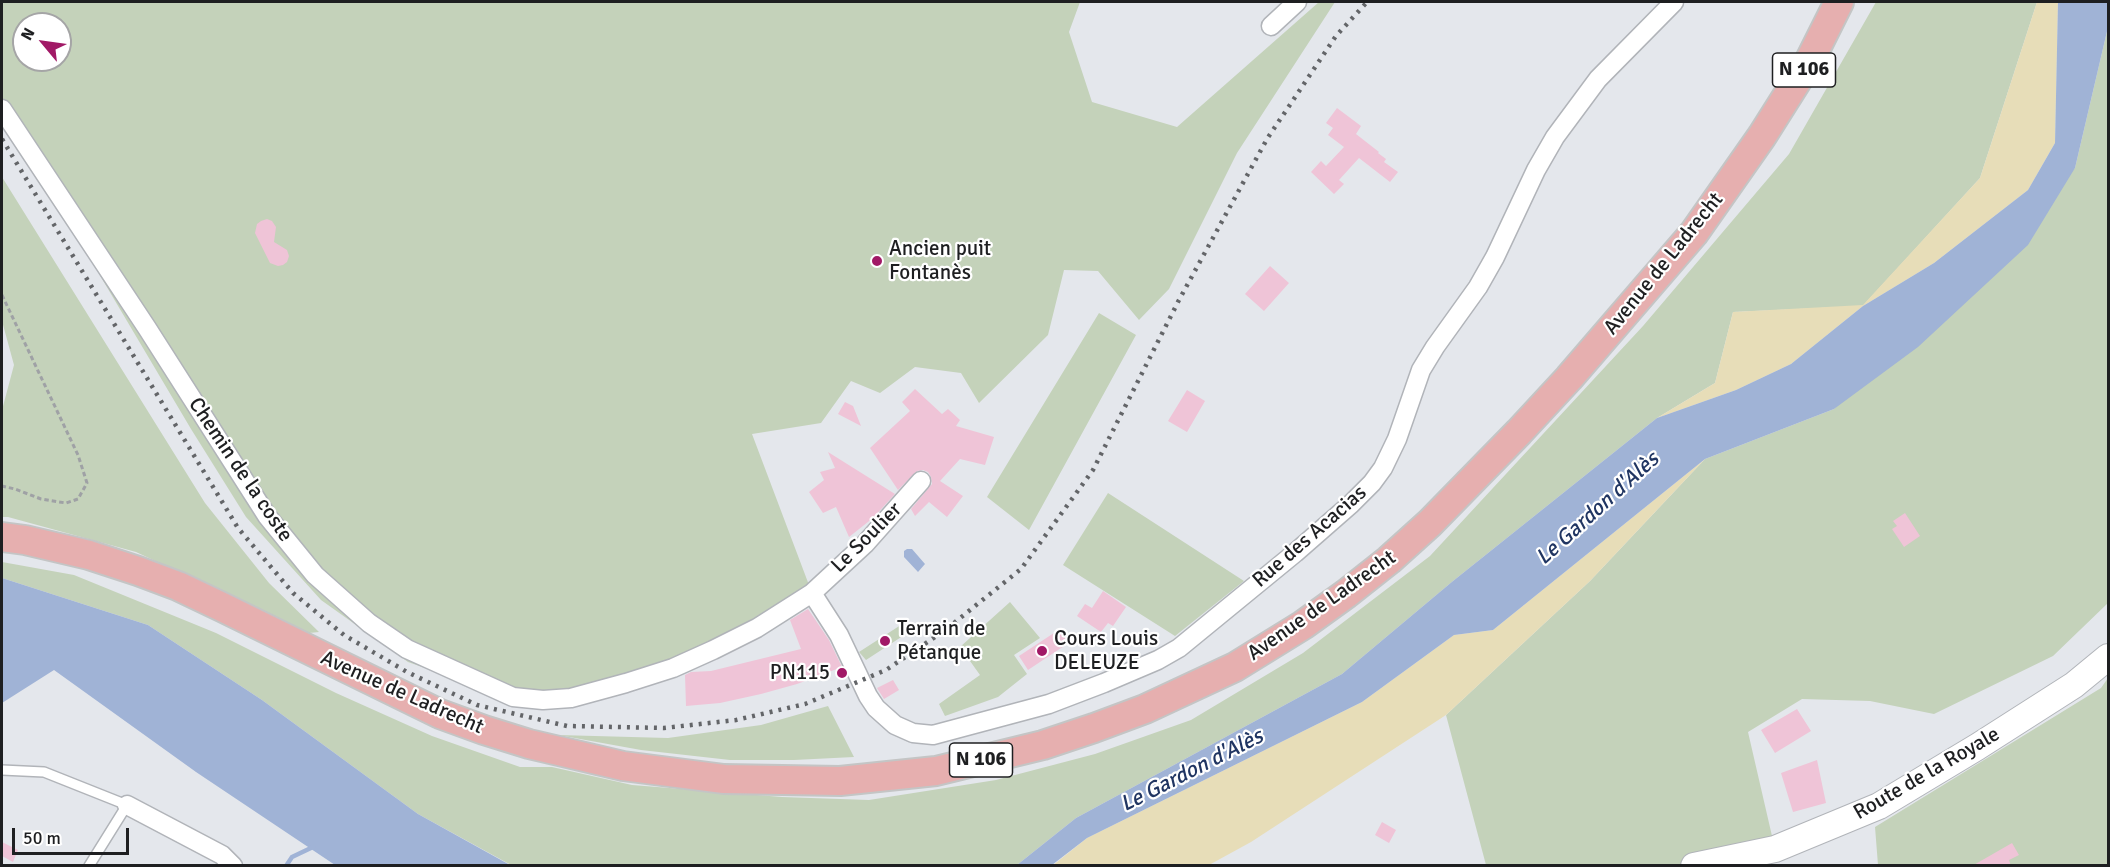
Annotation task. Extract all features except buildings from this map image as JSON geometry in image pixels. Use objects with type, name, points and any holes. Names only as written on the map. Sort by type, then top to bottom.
[{"type":"main road","name":"Avenue de Ladrecht","points":[[1762,136],[1805,52],[1826,2]]},
{"type":"main road","name":"Avenue de Ladrecht","points":[[2,537],[89,555],[168,582],[440,714],[530,744],[623,766],[724,779],[840,781],[936,771],[1043,745],[1154,705],[1234,667],[1303,625],[1346,594],[1430,523],[1569,378],[1694,233],[1762,136],[1810,60],[1839,2]]},
{"type":"main road","name":"Route de la Royale","points":[[1694,866],[1775,849],[1879,806],[2074,685],[2109,657]]},
{"type":"street","points":[[1271,26],[1297,2]]},
{"type":"street","name":"Rue des Acacias","points":[[812,593],[839,635],[876,708],[895,725],[913,733],[933,735],[1049,704],[1158,660],[1179,648],[1351,504],[1372,483],[1383,468],[1397,439],[1421,370],[1478,287],[1495,257],[1536,170],[1555,137],[1598,79],[1674,2]]},
{"type":"street","name":"Chemin de la coste","points":[[2,109],[147,328],[267,516],[315,575],[369,623],[408,649],[513,697],[543,700],[571,698],[673,668],[757,627],[812,593]]},
{"type":"street","name":"Le Soulier","points":[[812,593],[865,544],[921,481]]},
{"type":"street","points":[[127,805],[222,855],[233,866]]},
{"type":"lane","points":[[2,770],[44,771],[127,805],[89,866]]},
{"type":"path","points":[[2,295],[78,455],[87,483],[78,499],[66,503],[41,499],[2,486]]},
{"type":"green space","points":[[2,2],[1080,2],[1069,32],[1092,102],[1177,127],[1319,2],[1335,2],[1237,153],[1169,289],[1139,320],[1098,271],[1064,270],[1048,335],[979,403],[961,373],[915,367],[880,393],[851,381],[821,423],[752,434],[812,593],[565,708],[529,705],[408,662],[321,600],[246,517],[76,235],[2,118]]},
{"type":"green space","points":[[1876,2],[2037,2],[1980,178],[1863,306],[1733,312],[1715,383],[1657,418],[1453,581],[1342,674],[1076,818],[1017,865],[511,865],[418,814],[262,700],[148,625],[2,578],[2,562],[74,575],[216,633],[336,693],[432,736],[520,767],[552,767],[632,785],[782,797],[869,800],[996,780],[1095,754],[1191,720],[1303,653],[1430,556],[1643,326],[1789,154]]},
{"type":"green space","points":[[2108,27],[2108,603],[2053,656],[1934,714],[1870,701],[1802,699],[1748,732],[1775,849],[1693,865],[1486,865],[1446,715],[1590,581],[1705,459],[1834,409],[2075,168]]},
{"type":"green space","points":[[2,177],[205,503],[269,583],[319,632],[309,633],[136,552],[2,517],[2,410],[14,365],[2,321]]},
{"type":"green space","points":[[1099,313],[1136,335],[1029,530],[987,497]]},
{"type":"green space","points":[[1108,493],[1244,581],[1175,636],[1063,565]]},
{"type":"green space","points":[[1010,602],[1040,638],[1014,655],[1027,674],[998,697],[945,716],[939,704],[980,675],[960,647]]},
{"type":"green space","name":"Terrain de Pétanque","points":[[907,621],[912,630],[866,660],[859,652]]},
{"type":"green space","points":[[2108,678],[2108,865],[1878,865],[1875,827],[2101,688]]},
{"type":"green space","points":[[828,706],[854,757],[730,760],[641,750],[558,735],[668,738],[761,725]]},
{"type":"sand","points":[[2037,2],[2058,2],[2055,143],[2028,190],[1934,263],[1863,306],[1791,364],[1736,390],[1657,418],[1715,383],[1733,312],[1863,305],[1980,178]]},
{"type":"sand","points":[[1705,459],[1590,581],[1446,715],[1251,842],[1209,865],[1052,866],[1087,838],[1362,702],[1454,635],[1493,630]]},
{"type":"water","name":"Le Gardon d'Alès","points":[[2058,2],[2108,2],[2108,27],[2075,168],[2028,245],[1918,347],[1834,409],[1705,459],[1493,630],[1454,635],[1362,702],[1087,838],[1052,865],[1017,865],[1076,818],[1342,674],[1453,581],[1657,418],[1736,390],[1791,364],[1863,306],[1934,263],[2028,190],[2055,143]]},
{"type":"water","points":[[912,549],[925,564],[918,572],[904,557],[904,551]]},
{"type":"water","points":[[2,578],[148,625],[262,700],[418,814],[510,865],[335,865],[196,772],[54,670],[2,703]]},
{"type":"waterway","points":[[286,866],[292,857],[313,847]]},
{"type":"railway","points":[[2,139],[238,528],[293,593],[344,635],[407,672],[477,705],[567,726],[664,728],[736,720],[805,704],[886,670],[944,631],[1021,569],[1093,470],[1179,300],[1267,139],[1336,36],[1367,2]]},
{"type":"place","name":"Ancien puit Fontanès","points":[[877,261]]},
{"type":"place","name":"Terrain de Pétanque","points":[[885,641]]},
{"type":"place","name":"Cours Louis DELEUZE","points":[[1042,651]]},
{"type":"place","name":"PN115","points":[[842,673]]}]
